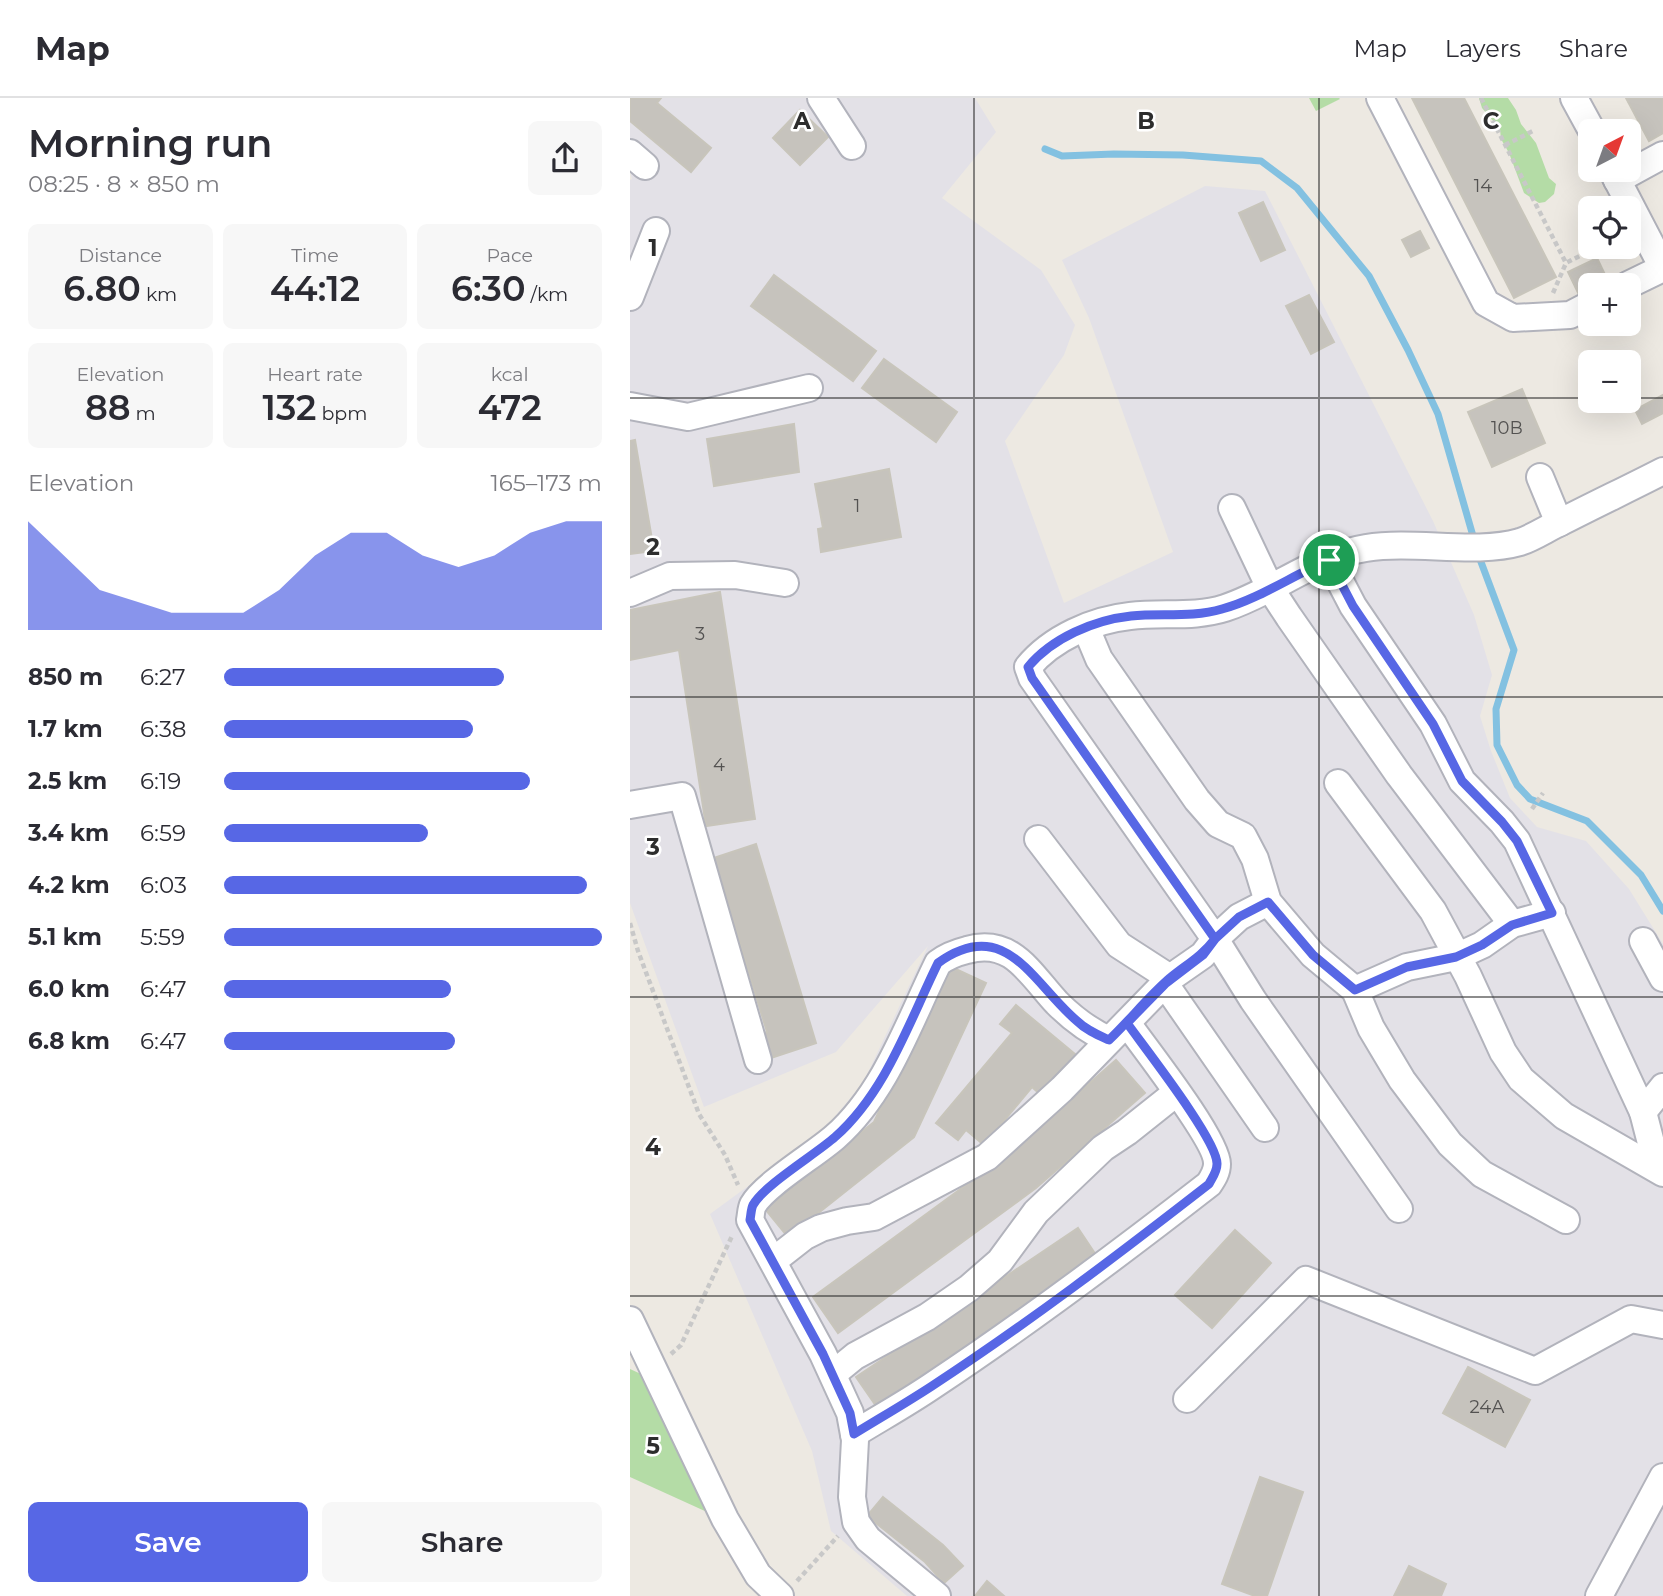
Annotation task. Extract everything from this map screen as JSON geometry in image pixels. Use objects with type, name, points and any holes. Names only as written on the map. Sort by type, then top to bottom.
[{"type":"street","points":[[821,98],[852,146]]},
{"type":"street","points":[[1380,98],[1486,303],[1513,318],[1570,315],[1578,311]]},
{"type":"street","points":[[1574,98],[1585,119]]},
{"type":"street","points":[[1642,164],[1663,155]]},
{"type":"street","points":[[1618,182],[1663,268],[1641,279]]},
{"type":"street","points":[[630,297],[656,231]]},
{"type":"street","points":[[630,407],[688,417],[809,388]]},
{"type":"street","points":[[1399,1209],[1253,1000],[1215,939],[1032,678],[1028,667],[1039,654],[1103,621],[1132,616],[1200,614],[1223,609],[1302,571],[1363,548],[1391,545],[1477,546],[1520,541],[1663,471]]},
{"type":"street","points":[[1540,477],[1559,523]]},
{"type":"street","points":[[1232,508],[1270,588],[1399,775],[1512,925]]},
{"type":"street","points":[[1329,560],[1353,606],[1433,724],[1462,781],[1517,841],[1643,1112],[1652,1147],[1663,1171]]},
{"type":"street","points":[[630,593],[670,576],[735,575],[785,583]]},
{"type":"street","points":[[1086,628],[1100,659],[1198,800],[1218,824],[1243,836],[1255,859],[1268,902],[1313,955],[1355,990],[1371,1028],[1396,1070],[1450,1144],[1482,1174],[1566,1220]]},
{"type":"street","points":[[1338,783],[1433,911],[1468,976],[1503,1052],[1521,1079],[1564,1116],[1663,1171]]},
{"type":"street","points":[[630,805],[682,796],[758,1060]]},
{"type":"street","points":[[1038,839],[1119,945],[1168,981],[1265,1128]]},
{"type":"street","points":[[772,1261],[805,1236],[821,1228],[874,1217],[987,1157],[1062,1088],[1168,981],[1203,955],[1215,939],[1239,917],[1268,902]]},
{"type":"street","points":[[1355,990],[1407,967],[1456,957],[1482,945],[1512,925],[1552,913]]},
{"type":"street","points":[[1643,941],[1663,978]]},
{"type":"street","points":[[854,1434],[984,1350],[1145,1233],[1209,1184],[1215,1174],[1217,1162],[1207,1137],[1176,1093],[1118,1032],[1077,1022],[1014,957],[996,948],[982,946],[950,954],[938,963],[873,1095],[836,1136],[764,1192],[752,1206],[750,1220],[833,1374],[850,1413],[854,1434],[853,1506],[856,1522],[868,1539],[937,1596]]},
{"type":"street","points":[[1643,1112],[1663,1087]]},
{"type":"street","points":[[833,1374],[855,1356],[927,1317],[969,1288],[1000,1261],[1036,1212],[1103,1149],[1176,1093]]},
{"type":"street","points":[[1187,1399],[1306,1280],[1535,1371],[1631,1319],[1663,1325]]},
{"type":"street","points":[[630,1320],[725,1519],[758,1575],[787,1590]]},
{"type":"street","points":[[1599,1596],[1663,1477]]},
{"type":"path","points":[[1481,98],[1566,263],[1578,257]]},
{"type":"path","points":[[1505,145],[1535,130]]},
{"type":"path","points":[[1532,809],[1543,793]]},
{"type":"path","points":[[630,923],[699,1114],[725,1156],[750,1220],[729,1239],[681,1345],[656,1370]]},
{"type":"path","points":[[787,1590],[833,1543],[853,1506]]},
{"type":"shaded area","points":[[630,98],[975,98],[996,132],[942,198],[1041,270],[1075,325],[1064,355],[1005,441],[1064,603],[1173,552],[1089,318],[1062,260],[1205,186],[1265,191],[1433,521],[1474,615],[1492,675],[1480,716],[1510,798],[1537,827],[1586,841],[1629,889],[1663,944],[1663,1596],[907,1596],[831,1531],[812,1451],[710,1214],[822,1132],[863,1083],[928,946],[836,1052],[704,1107],[630,903]]},
{"type":"green space","points":[[1309,98],[1339,98],[1340,99],[1316,111]]},
{"type":"green space","points":[[1479,98],[1508,98],[1516,110],[1521,124],[1536,143],[1549,178],[1556,184],[1554,194],[1545,202],[1539,203],[1524,193],[1501,139],[1500,129],[1482,108]]},
{"type":"green space","points":[[630,1369],[654,1380],[707,1512],[630,1477]]},
{"type":"building","points":[[630,98],[661,98],[657,103],[711,148],[691,172],[630,121]]},
{"type":"building","points":[[1412,98],[1464,98],[1556,277],[1514,298]]},
{"type":"building","points":[[1626,98],[1663,98],[1663,133],[1649,141],[1642,128],[1642,119],[1637,119]]},
{"type":"building","points":[[800,110],[828,137],[800,165],[773,138]]},
{"type":"building","points":[[1263,202],[1285,250],[1261,261],[1239,213]]},
{"type":"building","points":[[1420,231],[1429,248],[1411,257],[1402,240]]},
{"type":"building","points":[[1597,259],[1604,273],[1578,273],[1578,293],[1568,272]]},
{"type":"building","points":[[774,275],[876,351],[853,381],[751,306]]},
{"type":"building","points":[[1309,295],[1334,342],[1311,354],[1286,306]]},
{"type":"building","points":[[884,359],[957,412],[936,442],[862,388]]},
{"type":"building","points":[[1522,389],[1545,443],[1492,467],[1468,412]]},
{"type":"building","points":[[1663,395],[1663,413],[1642,424],[1636,413],[1641,413],[1641,407]]},
{"type":"building","points":[[794,424],[799,472],[714,486],[707,439]]},
{"type":"building","points":[[635,440],[654,551],[630,554],[630,441]]},
{"type":"building","points":[[889,469],[901,537],[821,552],[818,529],[823,528],[815,484]]},
{"type":"building","points":[[720,592],[755,819],[706,826],[679,650],[630,660],[630,610]]},
{"type":"building","points":[[756,844],[816,1043],[768,1059],[760,1034],[767,1032],[714,858]]},
{"type":"building","points":[[947,965],[986,983],[914,1137],[788,1237],[765,1209],[874,1122]]},
{"type":"building","points":[[1016,1005],[1076,1055],[1042,1096],[1032,1087],[984,1145],[966,1130],[958,1140],[936,1123],[1012,1033],[1000,1024]]},
{"type":"building","points":[[1116,1060],[1145,1093],[1036,1188],[838,1333],[813,1297],[1011,1152]]},
{"type":"building","points":[[1078,1228],[1102,1264],[881,1413],[856,1377]]},
{"type":"building","points":[[1235,1230],[1271,1263],[1212,1328],[1175,1295]]},
{"type":"building","points":[[1468,1367],[1530,1400],[1505,1447],[1443,1413]]},
{"type":"building","points":[[1260,1477],[1303,1492],[1267,1596],[1255,1596],[1222,1584]]},
{"type":"building","points":[[883,1497],[943,1545],[963,1566],[944,1583],[925,1562],[867,1516]]},
{"type":"building","points":[[1409,1566],[1446,1584],[1441,1596],[1394,1596]]},
{"type":"building","points":[[987,1581],[1004,1596],[975,1596]]},
{"type":"waterway","points":[[1045,149],[1062,156],[1183,155],[1261,161],[1297,188],[1369,276],[1408,350],[1438,414],[1475,543]]},
{"type":"waterway","points":[[1478,554],[1514,650],[1496,709],[1497,745],[1517,785],[1530,799],[1587,821],[1641,875],[1663,911]]},
{"type":"route","points":[[1329,560],[1248,600],[1223,609],[1200,614],[1132,616],[1103,621],[1078,631],[1039,654],[1028,667],[1032,678],[1215,939],[1203,955],[1170,978],[1109,1040],[1077,1022],[1037,977],[1014,957],[996,948],[982,946],[950,954],[938,963],[883,1077],[859,1113],[806,1161],[764,1192],[752,1206],[750,1220],[823,1354],[850,1413],[854,1434],[984,1350],[1209,1184],[1215,1174],[1217,1162],[1207,1137],[1127,1023],[1170,978],[1203,955],[1215,939],[1239,917],[1268,902],[1313,955],[1355,990],[1407,967],[1456,957],[1482,945],[1512,925],[1552,913],[1517,841],[1462,781],[1433,724],[1353,606],[1329,560]]}]
